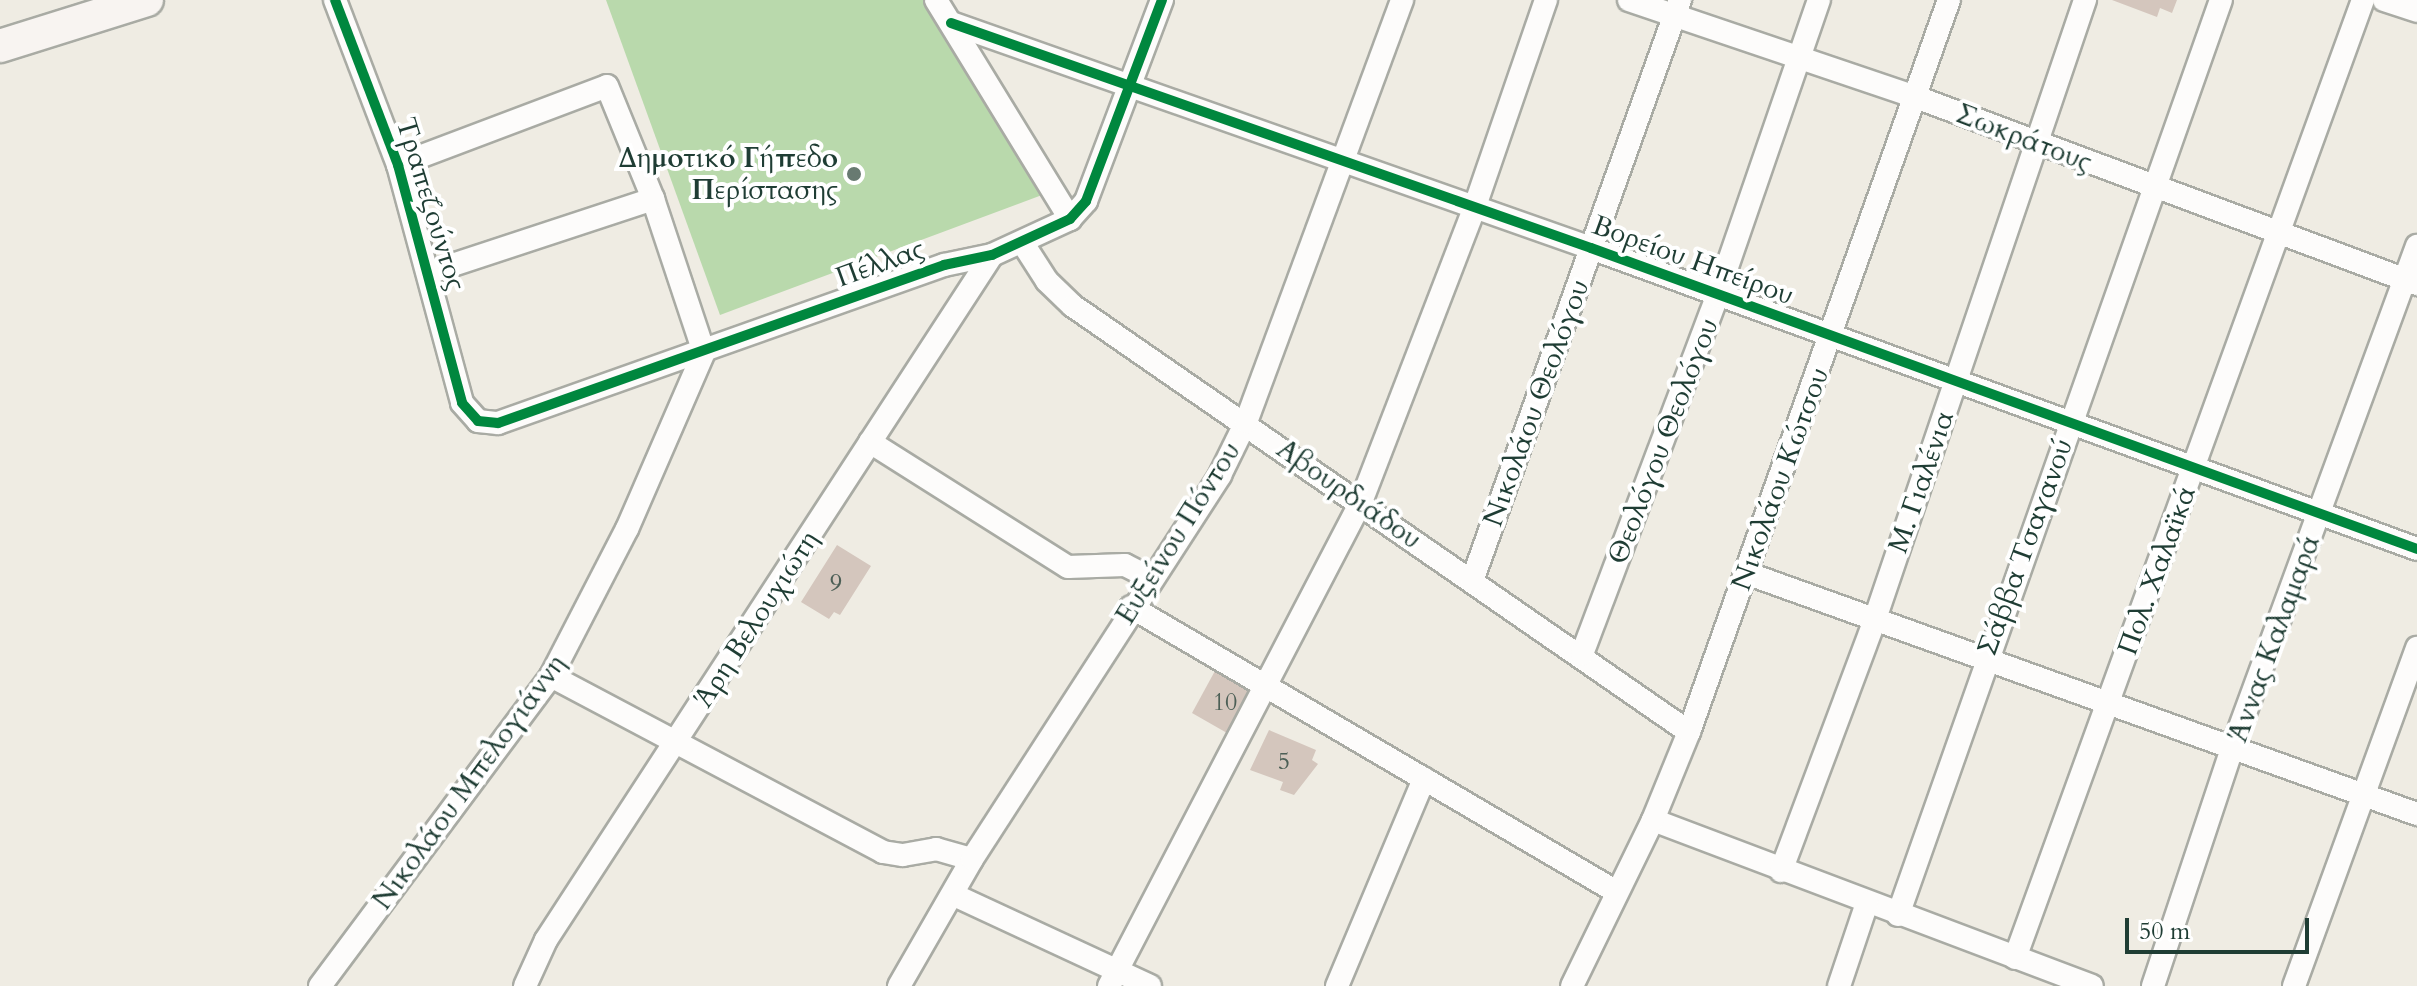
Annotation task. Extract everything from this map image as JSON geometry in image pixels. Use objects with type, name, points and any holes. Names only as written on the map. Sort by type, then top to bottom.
[{"type":"main road","points":[[0,46],[147,0]]},
{"type":"street","name":"Τραπεζούντος","points":[[335,0],[398,165],[462,403],[478,421]]},
{"type":"street","points":[[936,0],[1070,219],[1086,201],[1162,0]]},
{"type":"street","name":"Ευξείνου Πόντου","points":[[899,986],[972,859],[1149,577],[1220,475],[1246,422],[1402,0]]},
{"type":"street","points":[[1113,978],[1361,502],[1474,209],[1546,0]]},
{"type":"street","name":"Σωκράτους","points":[[1629,0],[1677,8],[1800,57],[1916,97],[2411,282]]},
{"type":"street","name":"Θεολόγου Θεολόγου","points":[[1582,654],[1717,296],[1819,0]]},
{"type":"street","name":"Νικολάου Κώτσου","points":[[1572,986],[1615,891],[1653,820],[1689,732],[1949,0]]},
{"type":"street","name":"Μ. Γιαλένια","points":[[1781,871],[1875,619],[2085,0]]},
{"type":"street","name":"Σάββα Τσαγανού","points":[[1898,915],[1984,660],[2221,0]]},
{"type":"street","name":"Πολ. Χαλαϊκά","points":[[2015,958],[2363,0]]},
{"type":"street","points":[[2384,0],[2417,11]]},
{"type":"street","name":"Νικολάου Θεολόγου","points":[[1472,581],[1677,8]]},
{"type":"street","name":"Βορείου Ηπείρου","points":[[951,23],[1132,84],[1343,163],[1591,248],[2417,549]]},
{"type":"street","points":[[398,165],[601,85],[612,93],[653,199],[704,352]]},
{"type":"street","points":[[428,273],[653,199]]},
{"type":"street","name":"Πέλλας","points":[[478,421],[498,423],[944,265],[992,255],[1070,219]]},
{"type":"street","name":"Αβουρδιάδου","points":[[1022,242],[1047,281],[1073,306],[1582,654],[1689,732]]},
{"type":"street","name":"Άννας Καλαμαρά","points":[[2153,986],[2233,746],[2319,515],[2411,282],[2417,246]]},
{"type":"street","name":"Άρη Βελουχιώτη","points":[[525,986],[546,940],[992,255]]},
{"type":"street","name":"Νικολάου Μπελογιάννη","points":[[320,986],[551,676],[627,529],[704,352]]},
{"type":"street","points":[[870,442],[1068,567],[1125,565],[1149,577]]},
{"type":"street","points":[[1746,573],[2417,814]]},
{"type":"street","points":[[1131,607],[1615,891]]},
{"type":"street","points":[[2294,986],[2417,648]]},
{"type":"street","points":[[551,676],[883,852],[903,855],[936,849],[972,859]]},
{"type":"street","points":[[1337,986],[1424,779]]},
{"type":"street","points":[[1653,820],[1781,871],[2092,986]]},
{"type":"street","points":[[954,895],[1113,978],[1150,986]]},
{"type":"street","points":[[1839,986],[1867,903]]},
{"type":"green space","name":"Δημοτικό Γήπεδο Περίστασης","points":[[606,0],[928,0],[1050,192],[720,315]]},
{"type":"building","points":[[2112,0],[2177,0],[2172,13],[2160,8],[2157,17]]},
{"type":"building","points":[[837,545],[871,566],[840,615],[834,612],[829,619],[801,602]]},
{"type":"building","points":[[1216,669],[1259,692],[1234,737],[1192,713]]},
{"type":"building","points":[[1269,730],[1316,750],[1312,760],[1318,764],[1294,795],[1280,790],[1283,782],[1250,770]]},
{"type":"cycle path","points":[[335,0],[398,165],[462,403],[478,421],[498,423],[944,265],[992,255],[1070,219],[1086,201],[1162,0]]},
{"type":"cycle path","points":[[951,23],[1591,248],[2417,549]]},
{"type":"place","name":"Δημοτικό Γήπεδο Περίστασης","points":[[854,174]]}]
